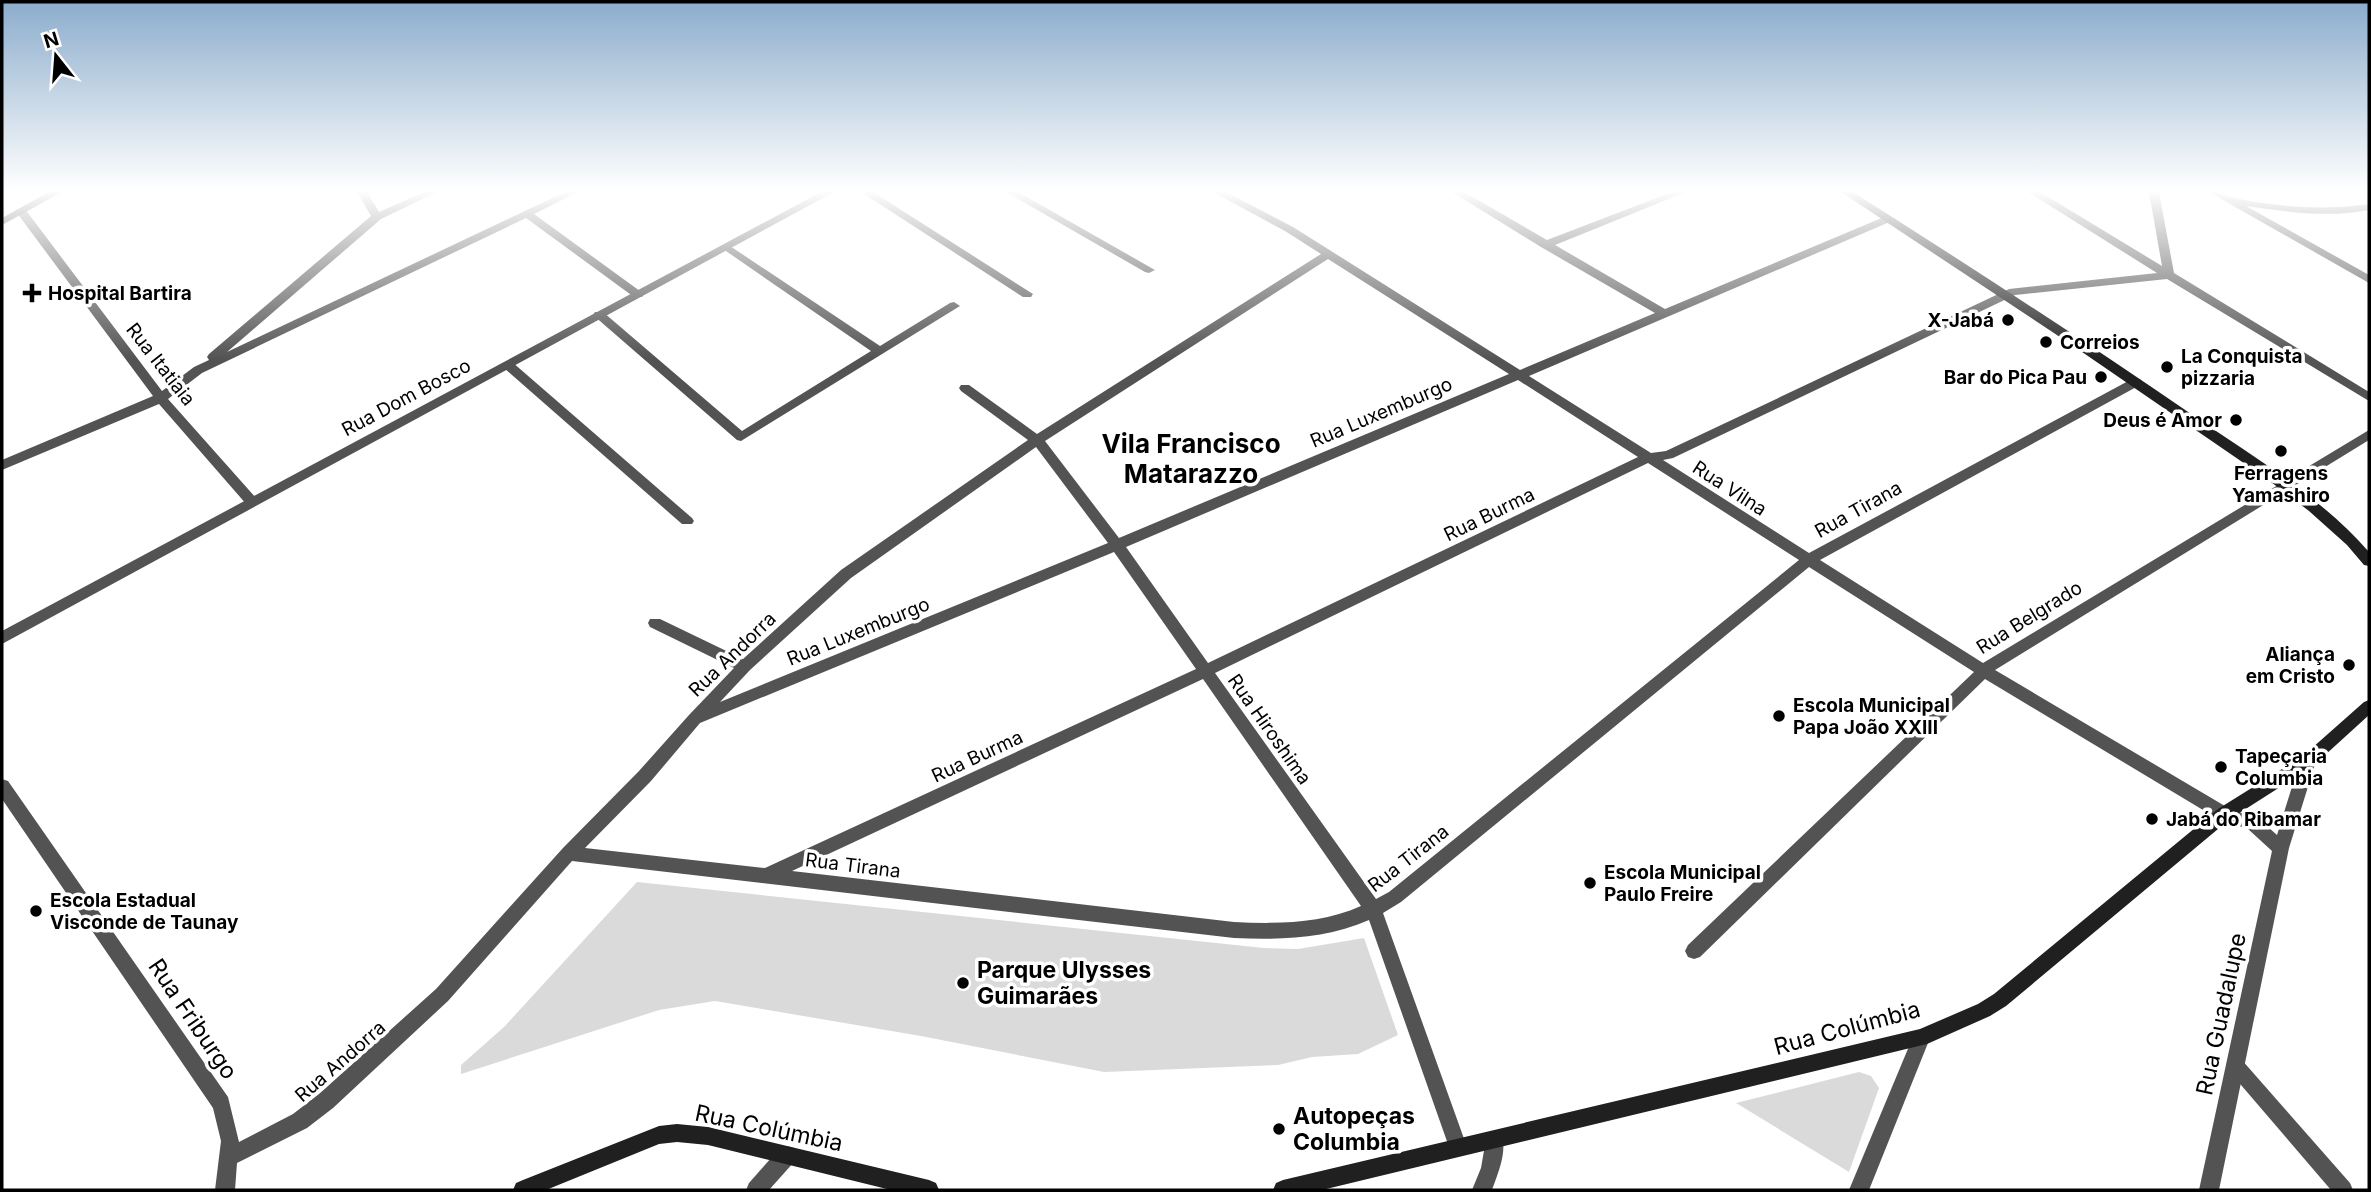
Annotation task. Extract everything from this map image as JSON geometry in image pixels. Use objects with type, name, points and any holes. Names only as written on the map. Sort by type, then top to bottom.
[{"type":"main road","points":[[1932,248],[2136,382],[2284,486],[2347,537],[2369,561]]},
{"type":"main road","name":"Rua Colúmbia","points":[[1283,1190],[1921,1038],[1984,1010],[2000,1000],[2224,814],[2308,761],[2369,706]]},
{"type":"main road","name":"Rua Colúmbia","points":[[523,1190],[659,1135],[677,1133],[708,1136],[929,1190]]},
{"type":"street","name":"Rua Itatiaia","points":[[48,248],[161,398],[252,502]]},
{"type":"street","points":[[2,465],[161,398],[198,370],[341,248]]},
{"type":"street","points":[[198,370],[456,248]]},
{"type":"street","points":[[574,248],[638,294]]},
{"type":"street","name":"Rua Dom Bosco","points":[[2,638],[726,248]]},
{"type":"street","points":[[728,248],[879,351]]},
{"type":"street","points":[[954,248],[1027,294]]},
{"type":"street","points":[[1109,248],[1149,270]]},
{"type":"street","name":"Rua Vilna","points":[[1318,248],[1983,670],[2224,814]]},
{"type":"street","points":[[1550,248],[1663,313]]},
{"type":"street","name":"Rua Luxemburgo","points":[[694,719],[1117,545],[1819,248]]},
{"type":"street","points":[[2124,248],[2369,397]]},
{"type":"street","points":[[2164,248],[2169,275]]},
{"type":"street","points":[[2312,248],[2369,280]]},
{"type":"street","name":"Rua Andorra","points":[[229,1157],[300,1121],[334,1094],[442,995],[569,853],[645,776],[694,719],[745,666],[846,573],[1037,440],[1328,254]]},
{"type":"street","name":"Rua Burma","points":[[765,876],[1206,671],[1648,458],[1668,455],[2006,295],[2018,291],[2169,275]]},
{"type":"street","points":[[599,315],[737,435],[748,435],[954,306]]},
{"type":"street","points":[[508,365],[687,522]]},
{"type":"street","name":"Rua Tirana","points":[[569,853],[1234,930],[1294,931],[1326,927],[1374,911],[1395,897],[1808,560],[2136,382]]},
{"type":"street","name":"Rua Hiroshima","points":[[965,388],[1037,440],[1117,545],[1374,911],[1458,1147]]},
{"type":"street","name":"Rua Belgrado","points":[[1694,951],[1983,670],[2369,434]]},
{"type":"street","points":[[655,623],[745,666]]},
{"type":"street","name":"Rua Guadalupe","points":[[2209,1190],[2281,848],[2308,761]]},
{"type":"street","name":"Rua Friburgo","points":[[2,786],[211,1087],[228,1124],[229,1157],[225,1190]]},
{"type":"street","points":[[2224,814],[2253,824],[2281,848]]},
{"type":"street","points":[[1859,1190],[1921,1038]]},
{"type":"street","points":[[2235,1065],[2343,1190]]},
{"type":"street","points":[[1482,1190],[1491,1168],[1494,1140]]},
{"type":"street","points":[[756,1190],[787,1155]]},
{"type":"shaded area","name":"Parque Ulysses Guimarães","points":[[637,882],[1264,948],[1298,949],[1364,938],[1398,1035],[1358,1054],[1312,1057],[1278,1065],[1104,1072],[921,1036],[715,1001],[659,1010],[461,1074],[461,1065],[504,1027]]},
{"type":"shaded area","points":[[1859,1072],[1871,1076],[1879,1088],[1849,1172],[1736,1103]]},
{"type":"place","name":"Hospital Bartira","points":[[32,293]]},
{"type":"place","name":"X-Jabá","points":[[2008,320]]},
{"type":"place","name":"Correios","points":[[2046,342]]},
{"type":"place","name":"La Conquista pizzaria","points":[[2167,367]]},
{"type":"place","name":"Bar do Pica Pau","points":[[2101,377]]},
{"type":"place","name":"Deus é Amor","points":[[2236,420]]},
{"type":"place","name":"Ferragens Yamashiro","points":[[2281,451]]},
{"type":"place","name":"Aliança em Cristo","points":[[2349,665]]},
{"type":"place","name":"Escola Municipal Papa João XXIII","points":[[1779,716]]},
{"type":"place","name":"Tapeçaria Columbia","points":[[2221,767]]},
{"type":"place","name":"Jabá do Ribamar","points":[[2152,819]]},
{"type":"place","name":"Escola Municipal Paulo Freire","points":[[1590,883]]},
{"type":"place","name":"Escola Estadual Visconde de Taunay","points":[[36,911]]},
{"type":"place","name":"Parque Ulysses Guimarães","points":[[963,983]]},
{"type":"place","name":"Autopeças Columbia","points":[[1279,1129]]},
{"type":"district","name":"Vila Francisco Matarazzo","points":[[1191,459]]}]
